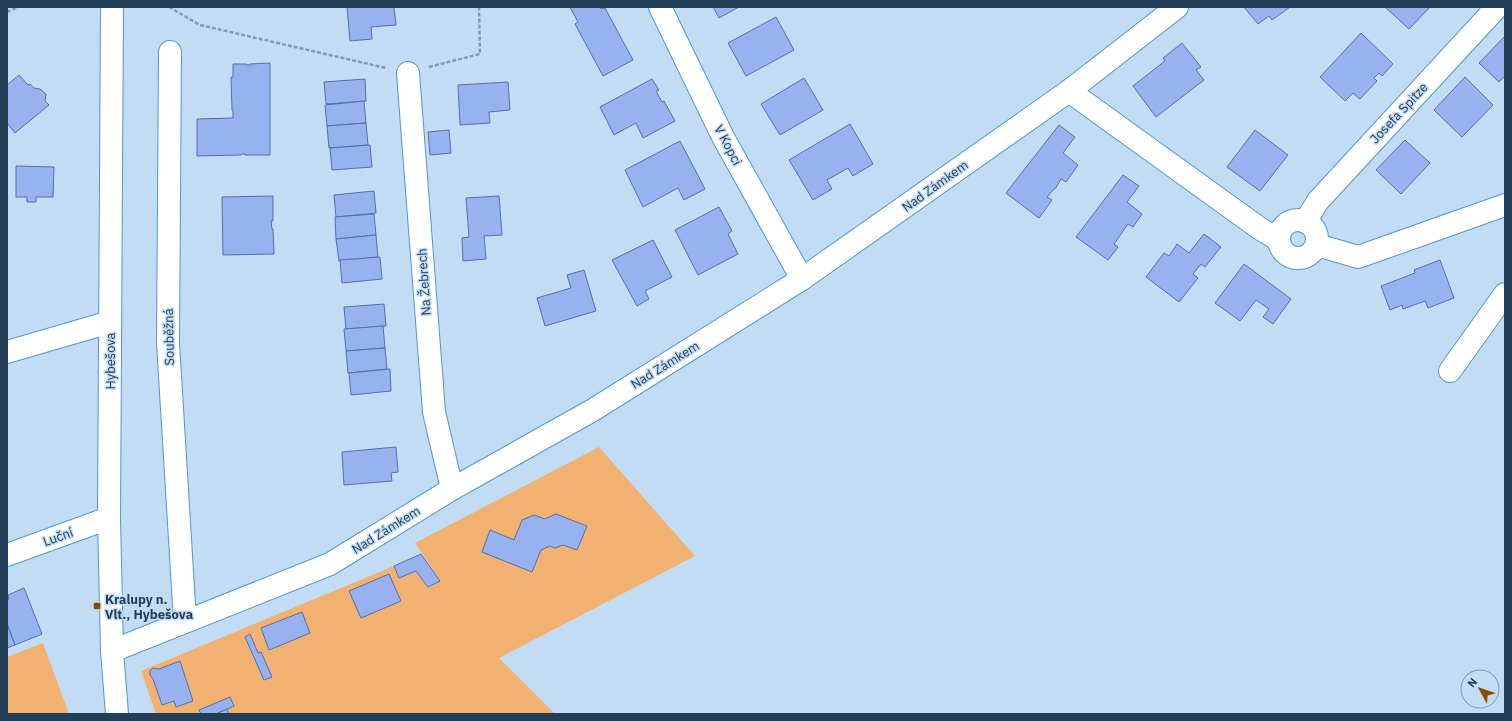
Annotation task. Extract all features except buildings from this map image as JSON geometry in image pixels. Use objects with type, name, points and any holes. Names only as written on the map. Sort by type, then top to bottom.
[{"type":"street","name":"Hybešova","points":[[112,7],[109,518],[112,651],[116,714]]},
{"type":"street","name":"V Kopci","points":[[660,7],[723,137],[802,279]]},
{"type":"street","name":"Nad Zámkem","points":[[112,651],[330,564],[452,489],[593,410],[802,279],[1069,91],[1177,7]]},
{"type":"street","name":"Josefa Spitze","points":[[1305,222],[1318,201],[1497,7]]},
{"type":"street","name":"Souběžná","points":[[170,52],[168,343],[185,621]]},
{"type":"street","name":"Na Žebrech","points":[[408,73],[434,412],[452,489]]},
{"type":"street","points":[[1069,91],[1260,228],[1279,240]]},
{"type":"street","points":[[1317,245],[1358,256],[1505,205]]},
{"type":"street","points":[[1300,220],[1305,222],[1310,225],[1316,234],[1317,245],[1311,254],[1301,258],[1290,257],[1282,250],[1279,240],[1282,229],[1290,222],[1300,220]]},
{"type":"street","points":[[1450,371],[1505,294]]},
{"type":"street","points":[[7,352],[110,322]]},
{"type":"street","name":"Luční","points":[[7,555],[109,518]]},
{"type":"path","points":[[7,12],[18,7]]},
{"type":"path","points":[[169,7],[200,25],[408,73],[480,54],[478,7]]},
{"type":"shaded area","points":[[599,447],[695,556],[499,658],[555,714],[156,714],[141,671],[394,566],[399,578],[416,571],[428,587],[440,580],[415,543]]},
{"type":"shaded area","points":[[43,643],[69,714],[7,714],[7,657]]},
{"type":"place","name":"Kralupy n. Vlt., Hybešova","points":[[97,606]]}]
